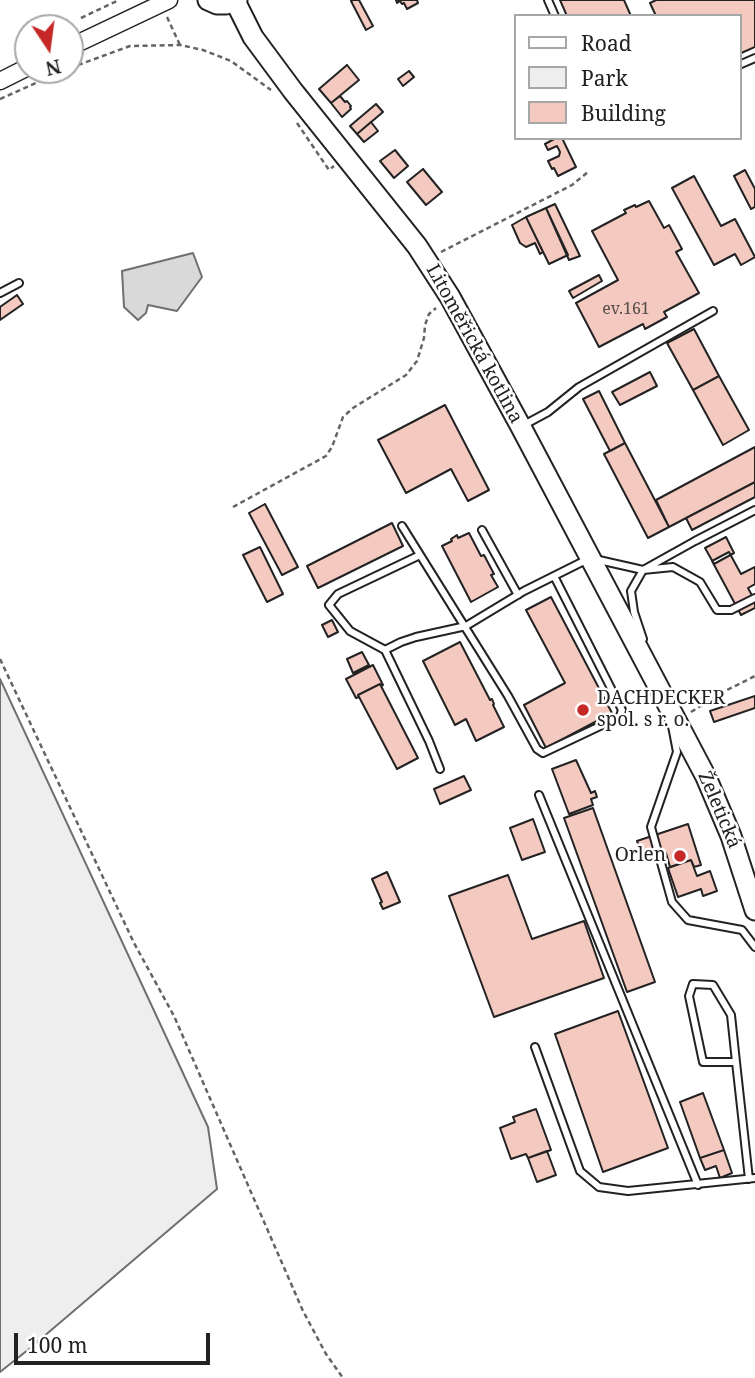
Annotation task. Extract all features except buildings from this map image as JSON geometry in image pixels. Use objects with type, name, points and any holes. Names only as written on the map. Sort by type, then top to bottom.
[{"type":"main road","points":[[208,0],[217,4],[236,1]]},
{"type":"main road","name":"Litoměřická kotlina","points":[[236,1],[253,37],[426,259],[450,297],[674,717]]},
{"type":"main road","points":[[84,40],[165,2]]},
{"type":"main road","name":"Želetická","points":[[674,717],[719,807],[742,866],[755,910]]},
{"type":"lane","points":[[0,293],[19,283]]},
{"type":"lane","points":[[521,427],[548,412],[579,387],[713,312]]},
{"type":"lane","points":[[643,658],[645,645],[634,612],[631,591],[643,569],[755,510]]},
{"type":"lane","points":[[402,526],[466,626],[541,753],[622,714],[621,706],[554,576]]},
{"type":"lane","points":[[482,530],[518,595]]},
{"type":"lane","points":[[420,555],[338,594],[329,605],[350,631],[385,650],[440,769]]},
{"type":"lane","points":[[385,650],[416,637],[466,626],[518,595],[590,558],[643,569],[673,567],[700,582],[718,610],[731,611],[755,598]]},
{"type":"lane","points":[[674,717],[672,731],[677,752],[651,827],[672,902],[688,920],[742,930],[755,947]]},
{"type":"lane","points":[[539,795],[698,1185]]},
{"type":"lane","points":[[535,1047],[580,1171],[599,1187],[628,1191],[752,1179],[731,1015],[713,985],[693,984],[689,996],[703,1062],[736,1062]]},
{"type":"path","points":[[84,18],[119,0]]},
{"type":"path","points":[[165,2],[180,46]]},
{"type":"path","points":[[84,63],[130,46],[180,46],[203,50],[231,61],[272,91]]},
{"type":"path","points":[[0,99],[34,84]]},
{"type":"path","points":[[294,119],[329,170],[347,157]]},
{"type":"path","points":[[426,259],[572,185],[588,172]]},
{"type":"path","points":[[233,507],[326,456],[342,417],[406,375],[417,361],[429,314],[450,297]]},
{"type":"path","points":[[0,659],[134,943],[174,1016],[303,1311],[343,1378]]},
{"type":"path","points":[[674,717],[755,676]]},
{"type":"green space","points":[[0,679],[208,1127],[217,1189],[0,1372]]},
{"type":"shaded area","points":[[193,253],[202,277],[177,311],[148,305],[146,313],[138,320],[124,307],[122,271]]},
{"type":"place","name":"DACHDECKER spol. s r. o.","points":[[583,710]]},
{"type":"place","name":"Orlen","points":[[680,856]]}]
